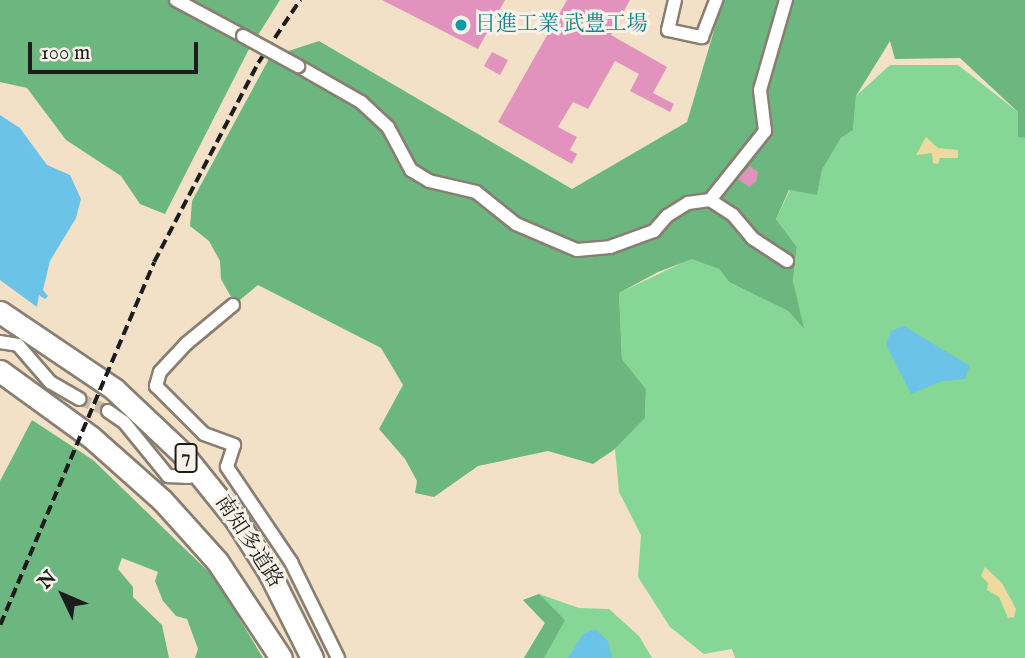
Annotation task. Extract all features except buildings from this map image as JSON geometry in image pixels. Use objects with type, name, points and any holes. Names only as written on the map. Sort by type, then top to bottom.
[{"type":"highway","name":"南知多道路","points":[[0,312],[114,389],[183,454],[236,520],[269,572],[312,658]]},
{"type":"highway","name":"南知多道路","points":[[0,371],[91,437],[162,500],[217,561],[281,658]]},
{"type":"street","points":[[176,0],[361,102],[379,119],[411,170],[429,181],[476,192],[516,225],[577,250],[610,247],[654,230],[667,216],[688,203],[710,200],[733,215],[752,239],[787,261]]},
{"type":"street","points":[[675,0],[668,30],[702,37],[716,0]]},
{"type":"street","points":[[710,200],[765,131],[760,90],[786,0]]},
{"type":"street","points":[[233,305],[186,344],[156,380],[159,392],[195,427],[234,444],[221,470],[291,562],[338,658]]},
{"type":"street","points":[[0,342],[18,345],[50,382],[79,399]]},
{"type":"street","points":[[108,411],[124,422],[167,476],[189,477]]},
{"type":"green space","points":[[0,0],[280,0],[248,51],[165,214],[140,204],[121,176],[66,140],[27,88],[0,82]]},
{"type":"green space","points":[[723,0],[1025,0],[1025,138],[1018,137],[1018,112],[960,58],[895,59],[890,41],[856,96],[853,130],[841,138],[822,170],[817,195],[789,190],[776,219],[797,247],[793,280],[804,329],[788,311],[729,282],[719,269],[692,259],[658,272],[619,293],[622,359],[646,389],[645,418],[615,449],[593,464],[548,451],[478,466],[434,497],[415,493],[417,481],[405,459],[379,429],[403,385],[381,348],[258,285],[235,304],[221,279],[220,261],[209,241],[190,226],[192,201],[270,57],[319,41],[572,189],[687,122]]},
{"type":"green space","points":[[890,65],[958,65],[1018,112],[1018,136],[1025,138],[1025,658],[735,658],[732,649],[704,654],[670,627],[638,577],[641,535],[619,492],[615,449],[645,418],[646,389],[622,359],[619,293],[692,258],[719,269],[729,282],[788,311],[803,328],[793,280],[797,247],[776,219],[790,190],[817,194],[822,170],[841,138],[853,130],[856,96]]},
{"type":"green space","points":[[32,420],[93,460],[215,578],[263,658],[195,658],[198,649],[187,619],[176,616],[163,601],[155,581],[158,572],[122,558],[118,569],[133,587],[133,597],[162,625],[169,658],[0,658],[0,481]]},
{"type":"green space","points":[[539,594],[579,608],[609,609],[639,636],[652,658],[524,658],[545,623],[523,600]]},
{"type":"green space","points":[[539,594],[565,620],[544,658],[524,658],[545,623],[523,600]]},
{"type":"sand","points":[[926,137],[938,148],[958,150],[958,158],[940,158],[938,164],[933,163],[932,153],[916,155]]},
{"type":"sand","points":[[985,567],[1002,583],[1016,609],[1014,617],[1008,618],[999,597],[987,590],[988,583],[981,576]]},
{"type":"water","points":[[0,115],[20,128],[47,165],[70,175],[81,199],[76,218],[50,261],[43,290],[48,296],[45,299],[39,295],[37,307],[0,280]]},
{"type":"water","points":[[904,326],[970,366],[965,379],[942,381],[911,394],[886,345],[891,331]]},
{"type":"water","points":[[595,629],[608,641],[612,658],[568,658],[583,634]]},
{"type":"tunnel","points":[[79,399],[108,411]]},
{"type":"railway","points":[[0,625],[154,262],[258,63],[300,0]]},
{"type":"place","name":"日進工業 武豊工場","points":[[461,25]]}]
